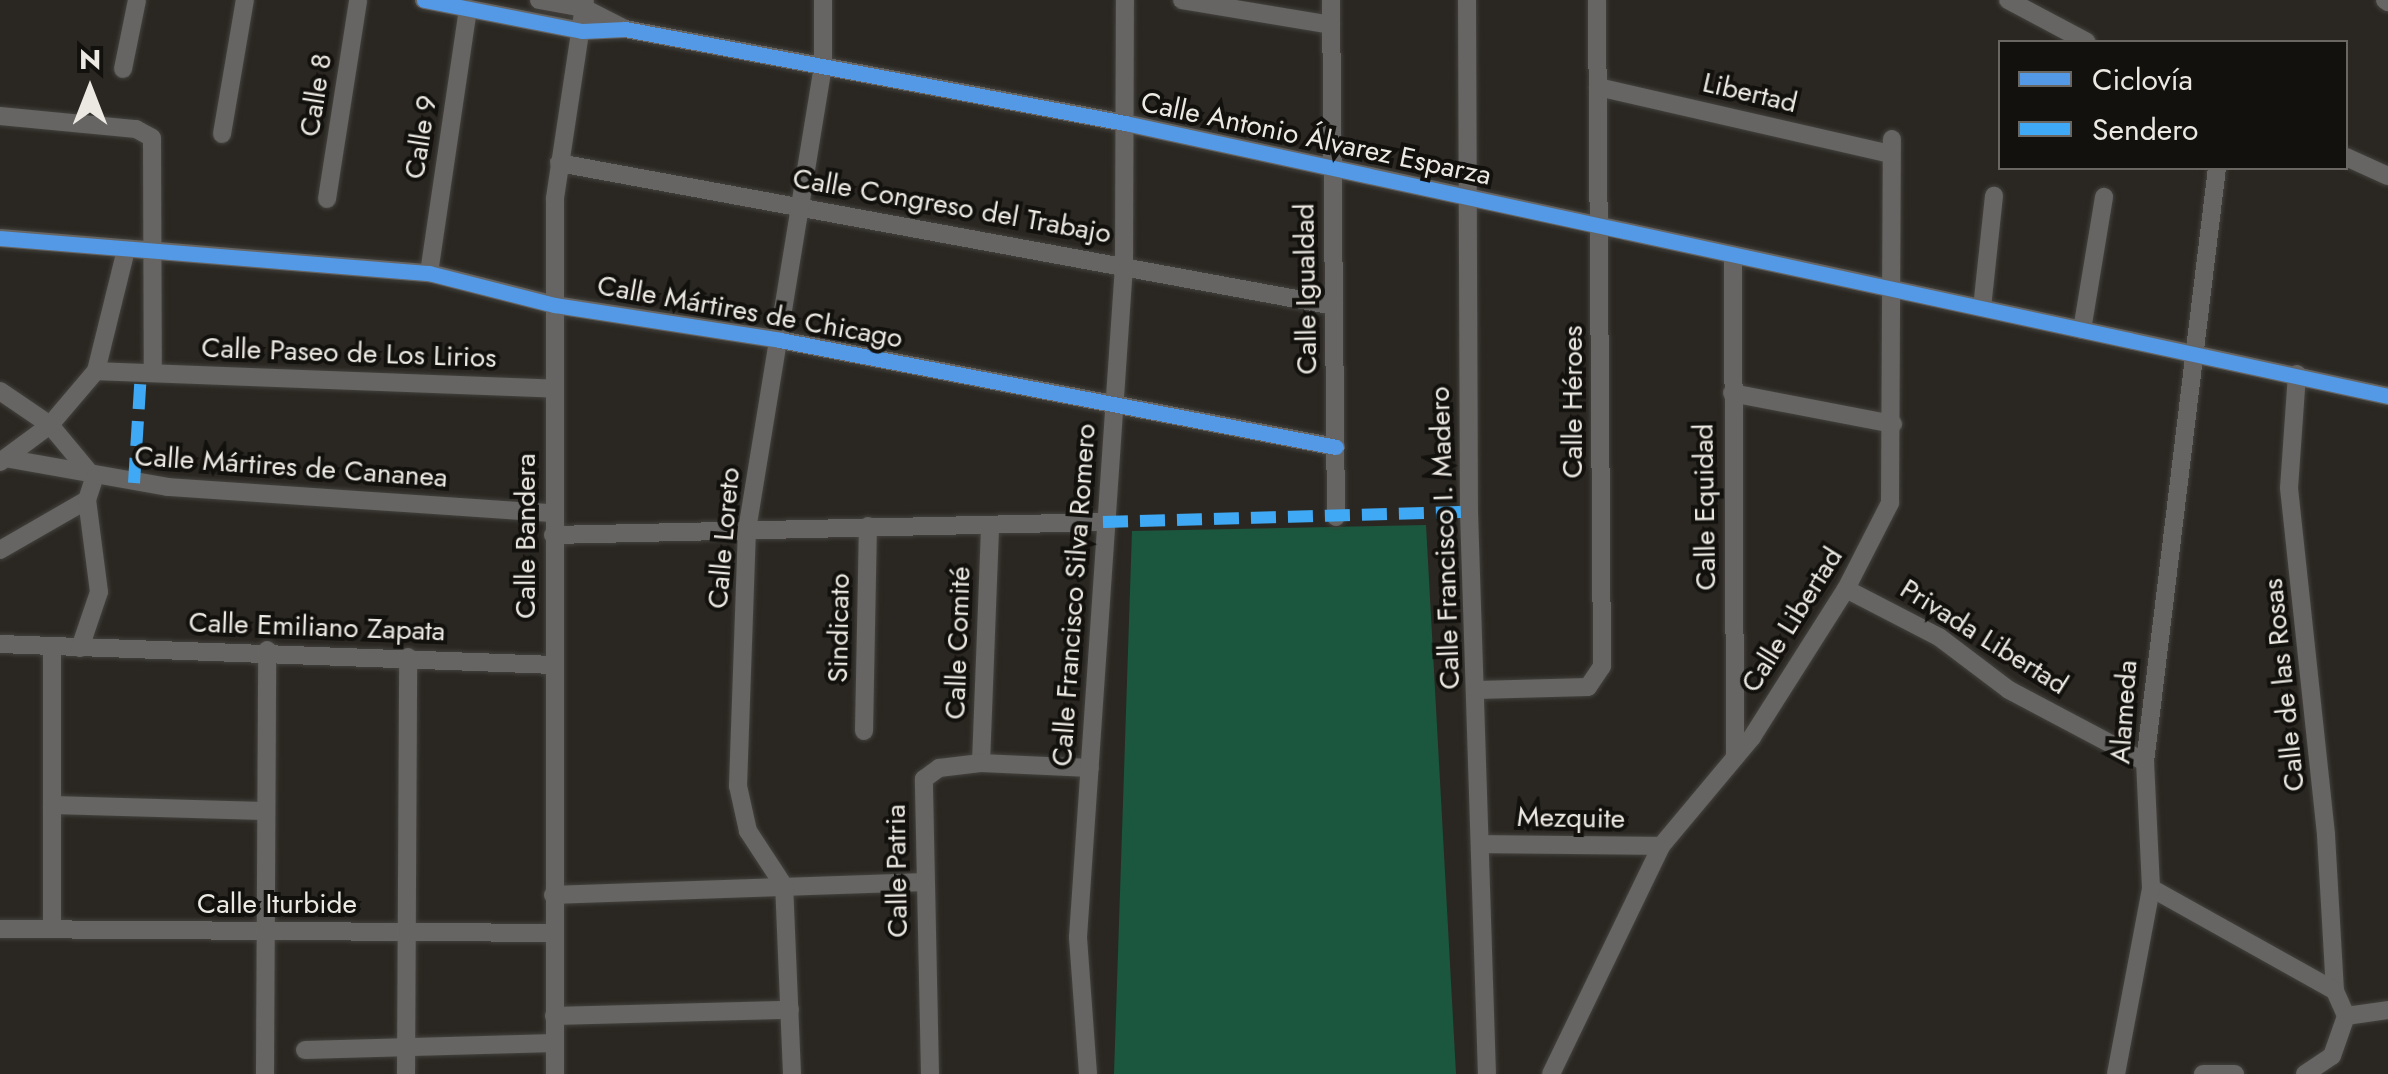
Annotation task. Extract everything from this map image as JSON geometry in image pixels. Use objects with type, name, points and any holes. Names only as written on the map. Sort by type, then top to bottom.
[{"type":"street","points":[[123,69],[136,0]]},
{"type":"street","points":[[222,134],[245,0]]},
{"type":"street","name":"Calle 8","points":[[328,199],[358,0]]},
{"type":"street","name":"Calle Antonio Álvarez Esparza","points":[[424,0],[582,31],[625,29],[1125,122],[2193,352]]},
{"type":"street","name":"Calle Antonio Álvarez Esparza","points":[[539,0],[584,4],[625,29]]},
{"type":"street","name":"Calle Loreto","points":[[792,1074],[784,886],[739,810],[747,530],[823,66],[823,0]]},
{"type":"street","name":"Calle Francisco Silva Romero","points":[[1088,1074],[1078,937],[1124,266],[1125,0]]},
{"type":"street","points":[[1182,0],[1332,25]]},
{"type":"street","name":"Calle Igualdad","points":[[1331,0],[1336,518]]},
{"type":"street","name":"Calle Francisco I. Madero","points":[[1467,0],[1487,1074]]},
{"type":"street","name":"Calle Héroes","points":[[1477,690],[1579,688],[1600,675],[1597,0]]},
{"type":"street","points":[[2008,0],[2083,40]]},
{"type":"street","name":"Calle Bandera","points":[[555,1074],[554,305],[559,163],[584,4]]},
{"type":"street","name":"Calle 9","points":[[428,273],[468,9]]},
{"type":"street","name":"Libertad","points":[[1598,86],[1890,146]]},
{"type":"street","points":[[0,116],[148,133],[154,144],[154,252],[147,372]]},
{"type":"street","name":"Calle Libertad","points":[[1551,1074],[1661,846],[1736,757],[1846,589],[1890,502],[1890,146]]},
{"type":"street","points":[[2348,159],[2388,176]]},
{"type":"street","name":"Calle Congreso del Trabajo","points":[[559,163],[1334,306]]},
{"type":"street","name":"Alameda","points":[[2116,1074],[2151,888],[2144,762],[2217,170]]},
{"type":"street","points":[[1982,308],[1994,196]]},
{"type":"street","points":[[2082,330],[2104,197]]},
{"type":"street","name":"Calle Mártires de Chicago","points":[[0,238],[428,273],[554,305],[780,340],[1336,447]]},
{"type":"street","points":[[5,461],[50,425],[96,371],[126,250]]},
{"type":"street","name":"Calle Equidad","points":[[1733,256],[1736,757]]},
{"type":"street","points":[[2193,352],[2388,396]]},
{"type":"street","name":"Calle Paseo de Los Lirios","points":[[96,371],[555,389]]},
{"type":"street","name":"Calle de las Rosas","points":[[2296,374],[2289,488],[2326,835],[2335,992]]},
{"type":"street","name":"Calle Mártires de Cananea","points":[[0,391],[50,425],[94,478],[554,513]]},
{"type":"street","points":[[1732,393],[1892,424]]},
{"type":"street","points":[[5,461],[94,478],[87,500],[100,573],[96,608],[80,648]]},
{"type":"street","points":[[0,550],[87,500]]},
{"type":"street","points":[[554,534],[1104,522]]},
{"type":"street","name":"Calle Comité","points":[[981,763],[990,525]]},
{"type":"street","name":"Sindicato","points":[[864,730],[868,526]]},
{"type":"street","name":"Privada Libertad","points":[[1846,589],[1939,637],[2009,690],[2144,762]]},
{"type":"street","name":"Calle Emiliano Zapata","points":[[0,644],[267,650],[553,665]]},
{"type":"street","points":[[52,648],[52,928]]},
{"type":"street","points":[[265,1074],[270,932],[264,811],[267,650]]},
{"type":"street","points":[[406,1074],[408,657]]},
{"type":"street","name":"Calle Patria","points":[[930,1074],[924,779],[938,768],[981,763],[1090,768]]},
{"type":"street","points":[[52,804],[264,811]]},
{"type":"street","name":"Mezquite","points":[[1480,844],[1661,846]]},
{"type":"street","points":[[553,894],[924,882]]},
{"type":"street","points":[[2151,888],[2335,992],[2346,1016],[2332,1056],[2305,1074]]},
{"type":"street","name":"Calle Iturbide","points":[[0,929],[554,933]]},
{"type":"street","points":[[554,1016],[790,1010]]},
{"type":"street","points":[[2346,1016],[2388,1010]]},
{"type":"street","points":[[305,1050],[554,1043]]},
{"type":"street","points":[[2203,1074],[2235,1074]]},
{"type":"green space","points":[[1426,525],[1456,1074],[1114,1074],[1132,531]]},
{"type":"marked path","points":[[134,483],[141,373]]},
{"type":"marked path","points":[[1103,522],[1469,512]]},
{"type":"cycle path","points":[[424,0],[582,31],[625,29],[1125,123],[2388,396]]},
{"type":"cycle path","points":[[0,238],[429,273],[555,305],[780,340],[1336,447]]}]
